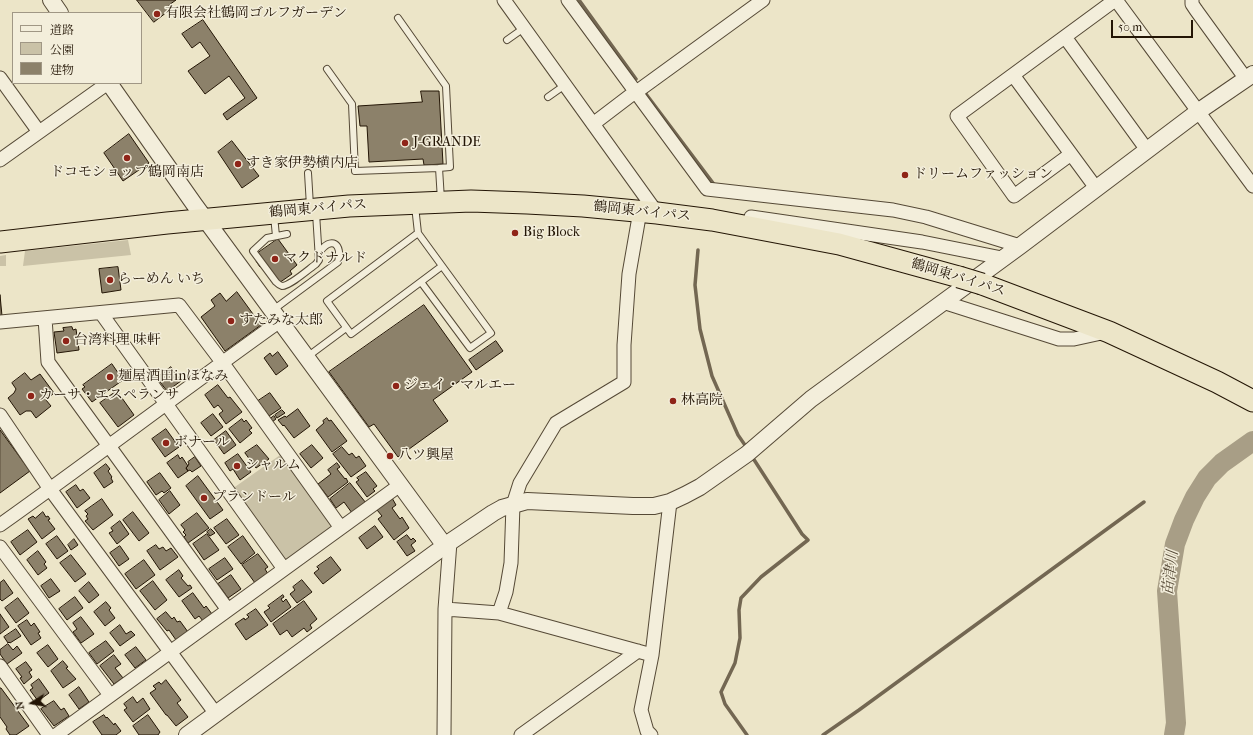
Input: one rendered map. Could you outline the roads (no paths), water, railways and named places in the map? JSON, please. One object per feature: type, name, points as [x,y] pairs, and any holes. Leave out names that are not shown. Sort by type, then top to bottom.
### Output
[{"type":"highway","name":"鶴岡東バイパス","points":[[0,242],[206,219],[381,204],[471,201],[583,206],[649,212],[712,220],[839,244],[982,284],[1109,332],[1217,382],[1253,401]]},
{"type":"street","points":[[51,0],[59,12]]},
{"type":"street","points":[[499,613],[506,592],[511,563],[513,505],[520,483],[556,423],[624,382],[624,345],[629,274],[649,212],[593,124],[504,0]]},
{"type":"street","points":[[568,0],[707,189],[893,210],[926,217],[1020,246]]},
{"type":"street","points":[[593,124],[763,0]]},
{"type":"street","points":[[1071,154],[1014,196],[957,116],[1116,0],[1253,186]]},
{"type":"street","points":[[187,735],[448,544],[486,517],[502,508],[526,501],[654,506],[685,496],[748,454],[811,399],[1020,246],[1199,111],[1250,76],[1196,10],[1192,4],[1192,0]]},
{"type":"street","points":[[1065,37],[1147,150]]},
{"type":"street","points":[[1014,75],[1096,188]]},
{"type":"street","points":[[0,78],[39,132]]},
{"type":"street","points":[[0,160],[108,84]]},
{"type":"street","points":[[110,84],[276,316],[400,485],[448,544],[445,609],[444,735]]},
{"type":"street","points":[[712,220],[748,217],[922,242],[1002,258]]},
{"type":"street","points":[[943,302],[1059,339],[1074,339],[1109,332]]},
{"type":"street","points":[[0,322],[179,305],[222,362],[341,528]]},
{"type":"street","points":[[100,313],[284,569]]},
{"type":"street","points":[[0,526],[222,362],[276,316]]},
{"type":"street","points":[[44,318],[48,362],[228,610]]},
{"type":"street","points":[[0,415],[50,489],[216,714]]},
{"type":"street","points":[[56,735],[400,485]]},
{"type":"street","points":[[650,735],[647,731],[641,710],[652,655],[670,502]]},
{"type":"street","points":[[0,547],[110,695]]},
{"type":"street","points":[[445,609],[499,613],[652,655]]},
{"type":"street","points":[[521,735],[638,651]]},
{"type":"street","points":[[0,666],[49,735]]},
{"type":"lane","points":[[327,69],[352,104],[355,171],[450,167],[446,86],[398,18]]},
{"type":"lane","points":[[508,40],[524,28]]},
{"type":"lane","points":[[548,97],[565,85]]},
{"type":"lane","points":[[439,168],[441,202]]},
{"type":"lane","points":[[287,234],[267,238],[253,251],[276,282],[283,286],[316,264],[319,260],[308,173]]},
{"type":"lane","points":[[415,203],[418,233],[491,333],[470,348],[421,282]]},
{"type":"lane","points":[[274,213],[276,236]]},
{"type":"lane","points":[[418,233],[327,301],[346,328],[351,334],[442,266]]},
{"type":"lane","points":[[276,316],[338,262],[340,251],[333,243],[329,243],[323,246],[319,253]]},
{"type":"lane","points":[[307,357],[346,328]]},
{"type":"waterway","points":[[579,0],[636,79]]},
{"type":"waterway","points":[[646,94],[713,183]]},
{"type":"waterway","points":[[698,250],[695,285],[700,329],[712,376],[738,435],[747,448]]},
{"type":"waterway","name":"苗津川","points":[[1174,735],[1176,723],[1167,591],[1175,544],[1195,497],[1207,478],[1222,463],[1253,441]]},
{"type":"waterway","points":[[747,735],[725,704],[721,692],[735,663],[740,638],[739,610],[741,598],[761,577],[808,540],[802,534],[751,455]]},
{"type":"waterway","points":[[823,735],[1144,502]]},
{"type":"place","name":"有限会社鶴岡ゴルフガーデン","points":[[157,14]]},
{"type":"place","name":"J-GRANDE","points":[[405,143]]},
{"type":"place","name":"ドコモショップ鶴岡南店","points":[[127,158]]},
{"type":"place","name":"すき家伊勢横内店","points":[[238,164]]},
{"type":"place","name":"ドリームファッション","points":[[905,175]]},
{"type":"place","name":"Big Block","points":[[515,233]]},
{"type":"place","name":"マクドナルド","points":[[275,259]]},
{"type":"place","name":"らーめん いち","points":[[110,280]]},
{"type":"place","name":"すたみな太郎","points":[[231,321]]},
{"type":"place","name":"台湾料理 味軒","points":[[66,341]]},
{"type":"place","name":"麺屋酒田inほなみ","points":[[110,377]]},
{"type":"place","name":"ジェイ・マルエー","points":[[396,386]]},
{"type":"place","name":"カーサ・エスペランサ","points":[[31,396]]},
{"type":"place","name":"林高院","points":[[673,401]]},
{"type":"place","name":"ボナール","points":[[166,443]]},
{"type":"place","name":"八ツ興屋","points":[[390,456]]},
{"type":"place","name":"シャルム","points":[[237,466]]},
{"type":"place","name":"プランドール","points":[[204,498]]}]
